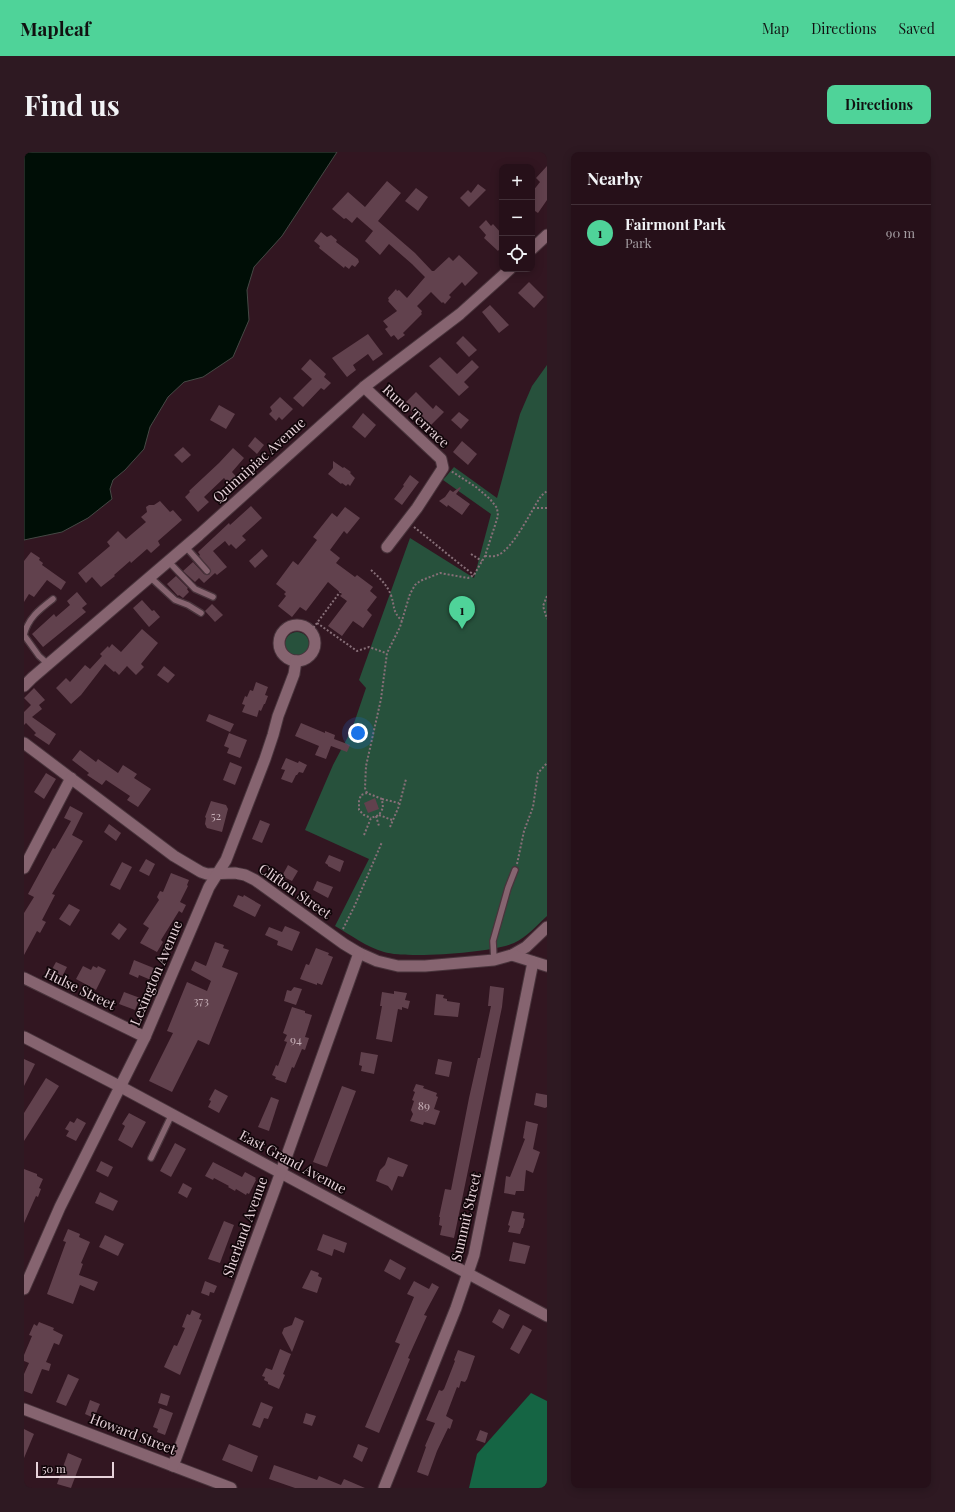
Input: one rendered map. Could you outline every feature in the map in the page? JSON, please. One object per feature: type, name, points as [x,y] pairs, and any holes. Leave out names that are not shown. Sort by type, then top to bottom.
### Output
[{"type":"street","points":[[535,246],[547,235]]},
{"type":"street","name":"Quinnipiac Avenue","points":[[24,686],[28,680],[150,577],[364,387],[460,314],[507,272]]},
{"type":"street","name":"Runo Terrace","points":[[364,387],[441,459],[443,468],[407,521],[387,547]]},
{"type":"street","points":[[298,624],[314,627],[315,647],[312,653],[302,660],[296,661],[291,660],[282,653],[279,643],[280,637],[286,628],[292,625],[298,624]]},
{"type":"street","name":"Lexington Avenue","points":[[24,1289],[60,1207],[145,1037],[209,887],[226,860],[265,759],[278,716],[294,674],[296,661]]},
{"type":"street","name":"Clifton Street","points":[[24,743],[174,856],[200,872],[207,874],[235,873],[245,875],[255,880],[359,953],[377,960],[398,966],[425,966],[494,960],[512,955],[526,947],[547,927]]},
{"type":"street","points":[[24,868],[71,778]]},
{"type":"street","name":"Sherland Avenue","points":[[174,1466],[359,953]]},
{"type":"street","points":[[512,955],[547,966]]},
{"type":"street","name":"Summit Street","points":[[384,1488],[456,1308],[476,1247],[533,962]]},
{"type":"street","name":"Hulse Street","points":[[24,978],[145,1037]]},
{"type":"street","name":"East Grand Avenue","points":[[24,1037],[121,1086],[547,1316]]},
{"type":"street","name":"Howard Street","points":[[24,1408],[231,1488]]},
{"type":"lane","points":[[185,546],[207,571]]},
{"type":"lane","points":[[168,561],[195,589],[213,597]]},
{"type":"lane","points":[[150,577],[175,600],[188,605],[201,613]]},
{"type":"lane","points":[[48,664],[39,656],[24,635],[33,616],[54,599]]},
{"type":"lane","points":[[494,960],[493,941],[508,888],[515,870]]},
{"type":"lane","points":[[151,1158],[172,1114]]},
{"type":"path","points":[[367,793],[365,788],[366,766],[381,699],[386,653],[397,634],[410,594],[415,585],[420,581],[440,573],[468,578],[474,575],[485,556],[498,516],[497,508],[476,487],[456,473],[443,468]]},
{"type":"path","points":[[485,556],[496,556],[515,540],[533,508],[541,496],[547,491]]},
{"type":"path","points":[[533,508],[547,508]]},
{"type":"path","points":[[407,521],[474,575]]},
{"type":"path","points":[[471,554],[482,561]]},
{"type":"path","points":[[371,570],[383,582],[391,595],[396,615],[402,621]]},
{"type":"path","points":[[340,592],[314,627],[357,651],[369,647],[386,653]]},
{"type":"path","points":[[547,596],[543,606],[547,619]]},
{"type":"path","points":[[515,870],[524,831],[533,807],[538,773],[547,763]]},
{"type":"path","points":[[390,827],[406,780]]},
{"type":"path","points":[[371,818],[364,815],[359,810],[361,795],[367,793],[382,799],[399,803]]},
{"type":"path","points":[[364,835],[371,818],[377,815],[383,808],[382,799]]},
{"type":"path","points":[[377,815],[392,820]]},
{"type":"path","points":[[377,815],[379,826]]},
{"type":"path","points":[[343,929],[382,842]]},
{"type":"green space","points":[[547,365],[547,916],[523,938],[503,947],[488,950],[429,955],[395,954],[384,952],[365,944],[335,926],[369,859],[305,830],[333,765],[352,729],[366,688],[359,680],[410,538],[474,578],[491,514],[443,480],[454,467],[497,498],[520,414],[532,386]]},
{"type":"green space","points":[[297,632],[302,633],[308,639],[308,649],[302,655],[297,656],[292,655],[286,649],[285,644],[286,639],[292,633]]},
{"type":"green space","points":[[531,1393],[547,1401],[547,1488],[469,1488],[477,1454]]},
{"type":"shaded area","points":[[24,152],[337,152],[282,236],[254,267],[247,290],[249,320],[233,357],[203,377],[184,382],[168,397],[150,427],[144,449],[125,470],[113,480],[110,489],[112,499],[88,518],[62,532],[24,540]]},
{"type":"building","points":[[547,166],[547,200],[538,213],[535,211],[535,188],[540,182],[536,178]]},
{"type":"building","points":[[387,181],[401,193],[378,221],[415,253],[432,271],[434,271],[449,257],[453,261],[459,255],[478,273],[465,286],[462,282],[449,295],[451,297],[445,304],[431,292],[417,306],[422,311],[422,314],[403,333],[405,335],[398,340],[394,335],[391,337],[385,329],[388,327],[383,321],[397,311],[388,301],[388,298],[396,289],[407,298],[425,277],[389,244],[380,255],[365,241],[373,231],[357,217],[352,223],[346,218],[344,219],[332,209],[348,192],[365,207]]},
{"type":"building","points":[[478,184],[486,190],[469,207],[460,198],[468,190],[471,193]]},
{"type":"building","points":[[416,188],[428,197],[418,211],[405,201]]},
{"type":"building","points":[[486,220],[491,226],[493,224],[499,231],[498,251],[484,238],[486,235],[479,227]]},
{"type":"building","points":[[321,232],[327,237],[331,235],[337,240],[336,242],[358,259],[359,262],[355,267],[352,265],[349,269],[345,266],[344,268],[319,248],[320,246],[314,241]]},
{"type":"building","points":[[529,282],[544,297],[534,308],[518,293]]},
{"type":"building","points":[[490,305],[509,325],[499,333],[482,312]]},
{"type":"building","points":[[368,334],[383,354],[373,361],[368,354],[353,365],[356,370],[347,377],[332,358]]},
{"type":"building","points":[[463,336],[477,350],[469,357],[456,343]]},
{"type":"building","points":[[440,357],[457,374],[472,360],[479,367],[464,382],[469,387],[459,396],[429,366]]},
{"type":"building","points":[[310,359],[326,374],[324,377],[331,383],[324,390],[321,388],[303,407],[293,398],[312,379],[301,369]]},
{"type":"building","points":[[416,392],[433,409],[436,405],[444,412],[431,425],[429,425],[422,418],[419,422],[411,415],[413,413],[409,409],[411,406],[406,402]]},
{"type":"building","points":[[280,397],[293,409],[282,420],[279,417],[276,421],[269,414],[272,411],[270,407]]},
{"type":"building","points":[[219,405],[235,414],[226,429],[210,420]]},
{"type":"building","points":[[459,412],[469,420],[461,429],[451,420]]},
{"type":"building","points":[[363,413],[376,425],[365,438],[352,427]]},
{"type":"building","points":[[255,437],[264,445],[257,454],[248,446]]},
{"type":"building","points":[[462,441],[477,454],[468,465],[453,452]]},
{"type":"building","points":[[183,447],[191,455],[182,463],[174,455]]},
{"type":"building","points":[[233,448],[244,458],[232,472],[239,480],[232,487],[224,478],[204,497],[209,502],[198,512],[185,497],[190,492],[189,491]]},
{"type":"building","points":[[333,461],[351,472],[350,473],[355,478],[350,486],[348,484],[346,486],[342,483],[341,484],[328,474],[333,468]]},
{"type":"building","points":[[410,475],[419,482],[402,505],[394,499]]},
{"type":"building","points":[[460,487],[461,488],[456,494],[470,504],[462,515],[448,505],[447,507],[439,501],[445,497],[450,490],[453,492]]},
{"type":"building","points":[[160,501],[170,512],[173,510],[182,520],[158,541],[160,545],[151,553],[147,549],[131,563],[130,561],[101,587],[92,577],[86,583],[78,573],[110,546],[107,542],[118,531],[126,539],[146,522],[141,517],[147,512],[146,507],[149,505],[154,505]]},
{"type":"building","points":[[251,506],[262,518],[242,536],[246,540],[236,549],[231,544],[229,546],[225,541],[213,551],[227,567],[217,575],[215,573],[204,583],[199,578],[195,582],[183,571],[193,562],[204,574],[210,574],[210,569],[199,556],[200,555],[198,552],[229,523],[230,525]]},
{"type":"building","points":[[345,507],[360,518],[347,534],[344,531],[330,550],[340,558],[336,563],[355,577],[357,575],[373,587],[370,591],[377,597],[367,610],[372,615],[363,628],[353,621],[342,636],[328,626],[347,601],[340,596],[342,594],[328,582],[306,611],[300,607],[292,617],[278,606],[286,596],[284,594],[286,592],[276,584],[293,561],[298,565],[317,540],[313,537],[332,513],[337,517]]},
{"type":"building","points":[[262,549],[268,556],[255,568],[249,561]]},
{"type":"building","points":[[31,552],[40,558],[39,560],[43,563],[42,565],[66,582],[61,590],[47,580],[34,597],[29,594],[24,602],[24,561]]},
{"type":"building","points":[[176,576],[188,588],[187,589],[189,592],[183,598],[179,595],[178,596],[167,584]]},
{"type":"building","points":[[77,592],[87,604],[82,608],[86,612],[43,647],[32,634],[54,614],[56,617],[70,605],[67,601]]},
{"type":"building","points":[[142,600],[160,617],[149,627],[133,608]]},
{"type":"building","points":[[212,604],[223,615],[215,622],[205,611]]},
{"type":"building","points":[[142,629],[158,643],[141,664],[144,667],[136,675],[127,666],[119,675],[105,664],[81,695],[71,704],[56,688],[66,678],[70,682],[85,665],[90,669],[102,656],[100,654],[108,646],[109,648],[112,644],[121,652]]},
{"type":"building","points":[[164,666],[175,675],[168,683],[157,675]]},
{"type":"building","points":[[256,682],[268,687],[265,695],[268,696],[261,711],[259,710],[257,717],[242,712],[245,705],[242,704],[245,696],[247,697],[250,690],[253,691]]},
{"type":"building","points":[[34,688],[45,700],[39,705],[42,709],[32,717],[56,734],[49,745],[34,735],[36,733],[26,723],[24,725],[24,712],[31,705],[24,698]]},
{"type":"building","points":[[209,714],[234,724],[230,732],[206,721]]},
{"type":"building","points":[[301,723],[325,733],[325,731],[335,735],[334,739],[350,745],[347,752],[331,746],[326,759],[315,755],[319,746],[295,736]]},
{"type":"building","points":[[229,733],[247,740],[240,758],[227,753],[229,748],[224,746]]},
{"type":"building","points":[[80,750],[96,762],[98,759],[118,773],[123,765],[137,774],[134,778],[151,789],[138,807],[127,800],[130,796],[106,780],[102,785],[87,775],[89,773],[72,760]]},
{"type":"building","points":[[286,758],[298,763],[299,761],[307,765],[303,773],[299,772],[296,775],[292,783],[281,779],[285,770],[281,769]]},
{"type":"building","points":[[230,762],[242,767],[235,785],[223,780]]},
{"type":"building","points":[[46,773],[56,779],[44,799],[34,792]]},
{"type":"building","points":[[375,798],[379,809],[368,813],[364,803]]},
{"type":"building","points":[[211,801],[226,805],[228,809],[222,832],[207,828],[205,824],[205,817]]},
{"type":"building","points":[[70,806],[83,813],[72,835],[83,841],[52,894],[55,895],[42,920],[46,922],[40,933],[37,931],[24,955],[24,913],[34,897],[28,894],[53,848],[55,849],[71,821],[64,818]]},
{"type":"building","points":[[260,820],[270,824],[262,843],[252,839]]},
{"type":"building","points":[[109,824],[121,833],[116,841],[104,832]]},
{"type":"building","points":[[329,855],[344,861],[340,872],[325,863]]},
{"type":"building","points":[[146,859],[155,864],[149,876],[139,871]]},
{"type":"building","points":[[122,862],[132,867],[120,890],[110,885]]},
{"type":"building","points":[[288,865],[298,871],[292,881],[282,876]]},
{"type":"building","points":[[171,873],[189,880],[188,886],[180,902],[186,905],[182,913],[179,911],[161,940],[163,942],[157,952],[140,943],[149,928],[143,924],[159,900],[157,897],[160,891],[163,892]]},
{"type":"building","points":[[317,881],[333,887],[328,898],[313,890]]},
{"type":"building","points":[[238,895],[243,897],[244,895],[261,905],[255,917],[233,906]]},
{"type":"building","points":[[69,904],[80,910],[70,926],[59,919]]},
{"type":"building","points":[[119,923],[127,929],[119,940],[111,934]]},
{"type":"building","points":[[285,926],[300,932],[292,951],[277,945],[278,941],[265,935],[269,927],[282,932]]},
{"type":"building","points":[[215,942],[224,945],[223,948],[229,950],[222,967],[238,973],[209,1045],[198,1040],[172,1092],[149,1081],[173,1033],[167,1031],[187,982],[207,991],[211,981],[191,970],[195,961],[206,966]]},
{"type":"building","points":[[316,948],[329,953],[328,955],[333,957],[322,985],[317,983],[317,985],[300,979],[306,964],[309,965]]},
{"type":"building","points":[[134,960],[156,969],[151,980],[139,975],[138,978],[129,974]]},
{"type":"building","points":[[56,962],[67,967],[62,977],[51,971]]},
{"type":"building","points":[[83,966],[91,970],[93,966],[97,968],[98,966],[106,970],[96,990],[76,979]]},
{"type":"building","points":[[490,986],[504,988],[502,1007],[454,1238],[440,1235],[442,1226],[439,1225],[439,1217],[445,1189],[451,1190],[469,1098],[478,1058],[480,1058],[491,1006],[488,1006]]},
{"type":"building","points":[[294,987],[302,989],[296,1005],[284,1001],[287,990],[291,991]]},
{"type":"building","points":[[394,991],[407,993],[405,1000],[410,1001],[408,1009],[402,1007],[402,1010],[398,1009],[392,1042],[376,1039],[382,1006],[380,1006],[382,992],[394,994]]},
{"type":"building","points":[[124,992],[140,998],[135,1010],[119,1004]]},
{"type":"building","points":[[436,994],[444,995],[443,998],[447,999],[447,1001],[460,1003],[458,1017],[434,1015]]},
{"type":"building","points":[[292,1007],[312,1015],[305,1037],[309,1038],[305,1050],[302,1049],[294,1068],[292,1067],[286,1083],[275,1079],[276,1077],[272,1075],[276,1065],[278,1066],[287,1042],[284,1041],[287,1035],[283,1033]]},
{"type":"building","points":[[361,1052],[378,1055],[374,1074],[361,1071],[362,1066],[359,1065]]},
{"type":"building","points":[[24,1059],[35,1064],[24,1086]]},
{"type":"building","points":[[438,1059],[452,1062],[449,1077],[435,1074]]},
{"type":"building","points":[[46,1078],[59,1086],[24,1141],[24,1113]]},
{"type":"building","points":[[416,1084],[424,1086],[423,1088],[437,1093],[436,1096],[438,1097],[434,1109],[440,1111],[435,1125],[424,1122],[423,1125],[410,1121],[413,1114],[411,1110],[415,1092],[413,1091]]},
{"type":"building","points":[[342,1086],[356,1091],[327,1167],[313,1162]]},
{"type":"building","points":[[215,1089],[228,1096],[219,1113],[208,1107],[211,1101],[209,1100]]},
{"type":"building","points":[[536,1093],[547,1095],[547,1107],[545,1108],[534,1105]]},
{"type":"building","points":[[271,1097],[279,1100],[269,1131],[258,1127]]},
{"type":"building","points":[[129,1113],[146,1122],[132,1148],[118,1140],[125,1126],[122,1124]]},
{"type":"building","points":[[77,1118],[86,1123],[76,1141],[66,1136],[69,1131],[65,1129],[70,1121],[74,1123]]},
{"type":"building","points":[[526,1121],[538,1124],[533,1149],[540,1152],[533,1173],[526,1170],[524,1191],[516,1191],[515,1195],[504,1193],[506,1176],[510,1177],[525,1139],[523,1138]]},
{"type":"building","points":[[175,1143],[186,1149],[171,1177],[160,1171]]},
{"type":"building","points":[[388,1157],[408,1165],[403,1177],[398,1176],[392,1191],[388,1186],[376,1181],[380,1170],[385,1165]]},
{"type":"building","points":[[101,1161],[113,1167],[108,1177],[96,1171]]},
{"type":"building","points":[[213,1162],[242,1177],[245,1172],[256,1178],[249,1194],[247,1193],[246,1195],[236,1189],[235,1191],[214,1178],[213,1180],[205,1176]]},
{"type":"building","points":[[24,1169],[37,1174],[37,1176],[43,1179],[39,1188],[41,1189],[38,1197],[36,1196],[24,1223]]},
{"type":"building","points":[[183,1183],[192,1188],[187,1198],[178,1193]]},
{"type":"building","points":[[100,1192],[118,1201],[113,1211],[95,1203]]},
{"type":"building","points":[[512,1211],[524,1213],[523,1218],[525,1219],[520,1234],[508,1232],[510,1226],[508,1225]]},
{"type":"building","points":[[224,1221],[234,1225],[220,1263],[208,1259]]},
{"type":"building","points":[[68,1229],[80,1234],[79,1237],[90,1242],[81,1263],[83,1264],[79,1275],[98,1282],[94,1291],[80,1285],[73,1304],[47,1294],[66,1242],[63,1241]]},
{"type":"building","points":[[323,1234],[347,1243],[344,1253],[334,1249],[332,1256],[317,1250]]},
{"type":"building","points":[[105,1235],[124,1244],[118,1256],[99,1247]]},
{"type":"building","points":[[513,1242],[530,1246],[525,1264],[509,1261]]},
{"type":"building","points":[[390,1259],[406,1268],[400,1280],[384,1271]]},
{"type":"building","points":[[311,1270],[319,1273],[318,1276],[322,1278],[317,1293],[302,1288]]},
{"type":"building","points":[[205,1281],[217,1286],[214,1293],[210,1292],[209,1296],[201,1293]]},
{"type":"building","points":[[414,1281],[429,1289],[432,1283],[439,1287],[424,1315],[427,1316],[408,1358],[410,1359],[379,1433],[365,1427],[400,1344],[395,1342],[414,1297],[407,1294]]},
{"type":"building","points":[[499,1309],[510,1315],[503,1329],[492,1322]]},
{"type":"building","points":[[192,1310],[201,1314],[199,1319],[202,1320],[180,1375],[164,1367],[174,1345],[177,1346],[185,1328],[182,1327],[187,1314],[190,1315]]},
{"type":"building","points":[[295,1317],[304,1321],[292,1352],[282,1333],[284,1328],[292,1325]]},
{"type":"building","points":[[39,1322],[54,1328],[53,1330],[63,1335],[59,1345],[54,1343],[46,1362],[51,1364],[49,1371],[42,1369],[32,1394],[24,1391],[24,1374],[29,1363],[24,1361],[24,1355],[32,1336],[29,1335],[34,1324],[37,1326]]},
{"type":"building","points":[[523,1325],[532,1330],[519,1354],[510,1349]]},
{"type":"building","points":[[280,1349],[291,1354],[279,1389],[268,1384],[268,1382],[264,1380],[265,1377],[262,1376],[266,1368],[272,1370]]},
{"type":"building","points":[[458,1350],[475,1356],[467,1379],[465,1382],[461,1381],[459,1388],[457,1387],[446,1416],[453,1420],[450,1429],[448,1428],[437,1451],[428,1476],[417,1472],[426,1447],[425,1446],[435,1423],[426,1420],[439,1390],[442,1391],[444,1389]]},
{"type":"building","points":[[68,1374],[79,1379],[66,1406],[56,1402]]},
{"type":"building","points":[[161,1393],[170,1396],[167,1406],[158,1403]]},
{"type":"building","points":[[90,1400],[100,1404],[94,1418],[85,1414]]},
{"type":"building","points":[[261,1402],[273,1407],[268,1419],[264,1418],[260,1428],[252,1425]]},
{"type":"building","points":[[160,1408],[173,1413],[165,1435],[157,1432],[158,1429],[153,1427]]},
{"type":"building","points":[[306,1413],[316,1416],[312,1426],[303,1423]]},
{"type":"building","points":[[24,1429],[34,1434],[24,1458]]},
{"type":"building","points":[[480,1430],[488,1433],[485,1443],[476,1440]]},
{"type":"building","points":[[229,1444],[258,1456],[252,1472],[222,1460]]},
{"type":"building","points":[[358,1444],[368,1448],[362,1462],[353,1457]]},
{"type":"building","points":[[68,1453],[82,1459],[71,1488],[57,1484]]},
{"type":"building","points":[[274,1465],[317,1480],[319,1476],[341,1485],[344,1479],[365,1488],[295,1488],[269,1479]]},
{"type":"place","name":"Fairmont Park","points":[[462,629]]}]
